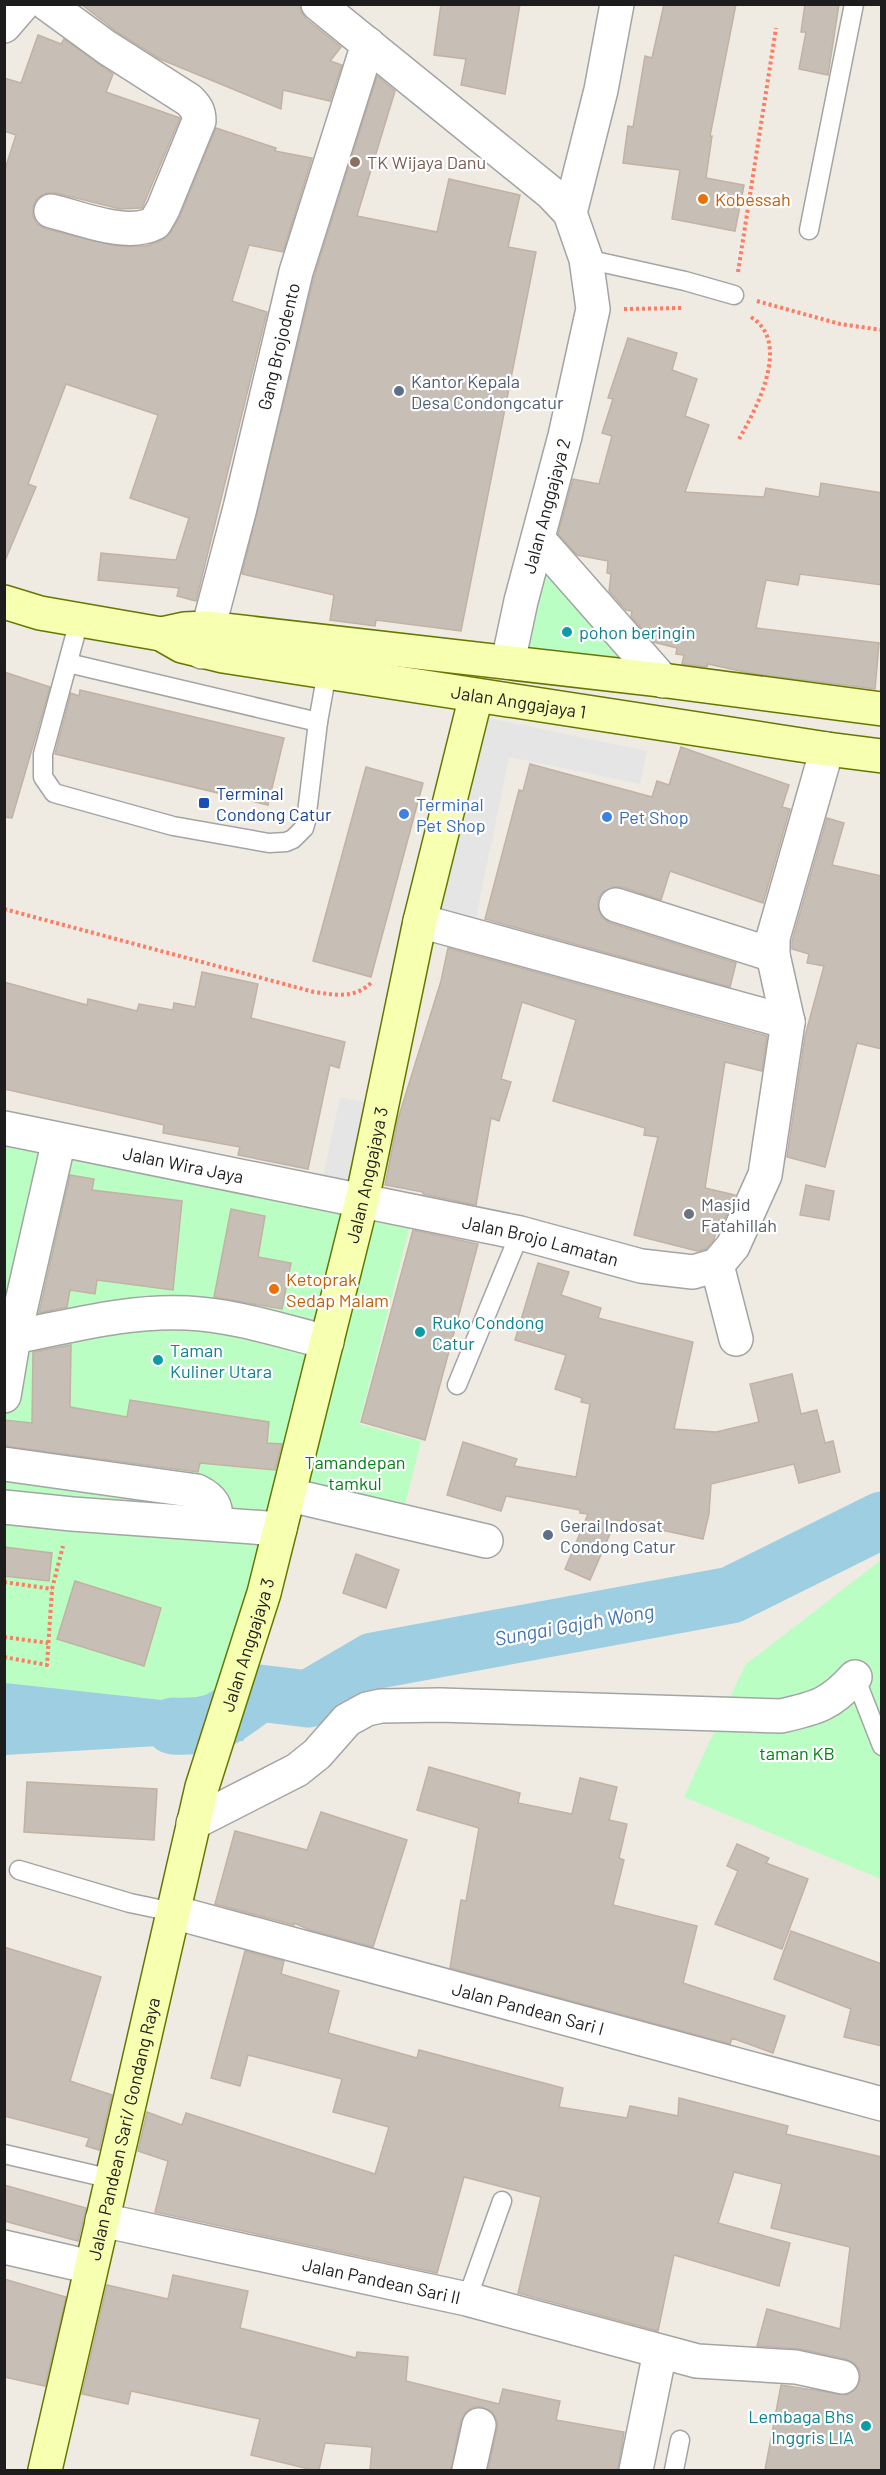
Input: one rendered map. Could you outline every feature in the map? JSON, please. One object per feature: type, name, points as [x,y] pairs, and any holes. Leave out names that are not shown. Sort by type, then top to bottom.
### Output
[{"type":"main road","name":"Jalan Anggajaya 1","points":[[4,602],[40,613],[161,634],[182,646],[204,640],[508,662],[882,709]]},
{"type":"main road","name":"Jalan Anggajaya 1","points":[[204,640],[327,672],[882,756]]},
{"type":"main road","name":"Jalan Anggajaya 3","points":[[202,1787],[264,1593],[290,1496],[363,1200],[420,921],[476,696]]},
{"type":"main road","name":"Jalan Pandean Sari/ Gondang Raya","points":[[45,2470],[202,1787]]},
{"type":"street","points":[[4,26],[23,4]]},
{"type":"street","points":[[47,4],[106,47],[189,100],[198,110],[199,115],[199,121],[163,209],[155,223],[135,230],[51,211]]},
{"type":"street","points":[[570,213],[601,90],[617,4]]},
{"type":"street","name":"Jalan Anggajaya 2","points":[[327,8],[534,179],[570,213],[586,259],[593,309],[568,425],[521,601],[508,662]]},
{"type":"street","name":"Gang Brojodento","points":[[204,640],[240,508],[296,272],[368,44]]},
{"type":"street","points":[[538,539],[663,681]]},
{"type":"street","points":[[736,1339],[717,1266],[733,1246],[765,1175],[788,1023],[773,955],[773,938],[827,749]]},
{"type":"street","points":[[616,905],[773,955]]},
{"type":"street","points":[[420,921],[788,1023]]},
{"type":"street","name":"Jalan Wira Jaya","points":[[4,1128],[363,1200]]},
{"type":"street","points":[[4,1396],[14,1337],[59,1140]]},
{"type":"street","name":"Jalan Brojo Lamatan","points":[[363,1200],[520,1233],[641,1266],[693,1272],[717,1266]]},
{"type":"street","points":[[14,1337],[108,1318],[185,1312],[212,1315],[327,1341]]},
{"type":"street","points":[[4,1464],[197,1491],[210,1497],[217,1511],[216,1524]]},
{"type":"street","points":[[290,1496],[486,1541]]},
{"type":"street","points":[[4,1507],[280,1529]]},
{"type":"street","points":[[194,1823],[297,1770],[317,1754],[347,1720],[367,1709],[381,1706],[440,1705],[781,1716],[819,1707],[841,1693],[855,1677]]},
{"type":"street","name":"Jalan Pandean Sari I","points":[[173,1912],[882,2104]]},
{"type":"street","name":"Jalan Pandean Sari II","points":[[102,2220],[467,2299],[697,2361],[796,2367],[842,2377]]},
{"type":"street","points":[[4,2247],[91,2267]]},
{"type":"street","points":[[636,2470],[660,2352]]},
{"type":"street","points":[[469,2470],[479,2425]]},
{"type":"lane","points":[[809,230],[854,4]]},
{"type":"lane","points":[[586,259],[685,281],[734,295]]},
{"type":"lane","points":[[80,621],[43,754],[43,777],[54,792],[173,826],[269,843],[286,842],[293,839],[304,828],[306,821],[318,722],[327,672]]},
{"type":"lane","points":[[68,663],[318,722]]},
{"type":"lane","points":[[457,1385],[520,1233]]},
{"type":"lane","points":[[855,1677],[882,1746]]},
{"type":"lane","points":[[19,1870],[173,1912]]},
{"type":"lane","points":[[4,2154],[112,2179]]},
{"type":"lane","points":[[467,2299],[502,2201]]},
{"type":"lane","points":[[674,2470],[680,2440]]},
{"type":"path","points":[[776,28],[734,295],[840,324],[882,330]]},
{"type":"path","points":[[593,309],[688,308]]},
{"type":"path","points":[[739,440],[764,393],[768,374],[764,329],[759,322],[743,314]]},
{"type":"path","points":[[4,909],[314,992],[345,996],[364,991],[373,981]]},
{"type":"path","points":[[4,1658],[47,1665],[52,1589],[72,1514]]},
{"type":"path","points":[[4,1582],[52,1589]]},
{"type":"path","points":[[4,1637],[49,1642]]},
{"type":"green space","name":"pohon beringin","points":[[538,539],[661,680],[508,662]]},
{"type":"green space","name":"Taman Kuliner Utara","points":[[4,1145],[347,1215],[273,1519],[5,1504]]},
{"type":"green space","name":"Tamandepan tamkul","points":[[368,1212],[411,1222],[359,1424],[421,1441],[398,1532],[297,1508]]},
{"type":"green space","points":[[4,1510],[273,1535],[218,1723],[5,1684]]},
{"type":"green space","name":"taman KB","points":[[881,1560],[881,1879],[684,1797],[745,1665]]},
{"type":"shaded area","points":[[469,714],[647,751],[640,784],[509,757],[475,923],[427,913]]},
{"type":"shaded area","points":[[340,1097],[365,1102],[347,1183],[323,1177]]},
{"type":"water","points":[[5,1683],[263,1711],[243,1741],[5,1755]]},
{"type":"building","points":[[81,4],[300,4],[306,19],[341,47],[330,61],[342,65],[330,101],[283,90],[281,109],[160,59],[117,32]]},
{"type":"building","points":[[441,4],[520,4],[505,94],[461,85],[466,59],[434,55]]},
{"type":"building","points":[[664,4],[736,4],[710,136],[712,136],[706,178],[744,185],[735,231],[672,219],[680,170],[623,163],[628,126],[633,127],[645,56],[652,58]]},
{"type":"building","points":[[805,4],[839,4],[828,75],[799,69],[806,32],[801,32]]},
{"type":"building","points":[[38,35],[61,44],[64,39],[113,74],[106,92],[180,118],[142,208],[120,209],[56,193],[47,193],[37,198],[33,207],[33,216],[37,224],[46,229],[117,246],[146,246],[162,240],[171,232],[180,216],[216,128],[276,148],[275,151],[312,158],[283,252],[249,245],[232,301],[267,312],[196,601],[177,596],[179,588],[98,580],[101,553],[176,560],[189,518],[130,498],[158,415],[66,384],[28,484],[36,487],[4,563],[4,172],[16,135],[4,131],[4,78],[21,83]]},
{"type":"building","name":"Kantor Kepala Desa Condongcatur","points":[[377,76],[395,91],[357,216],[437,232],[449,179],[520,195],[508,247],[536,252],[461,631],[376,620],[375,626],[330,620],[334,595],[242,574],[314,277]]},
{"type":"building","points":[[628,338],[677,353],[672,370],[697,379],[685,416],[709,425],[685,492],[764,497],[766,488],[819,497],[821,483],[882,493],[882,585],[800,574],[798,585],[766,580],[756,628],[879,643],[875,689],[749,673],[708,664],[707,667],[682,664],[684,655],[676,654],[677,648],[653,642],[631,616],[632,611],[626,610],[609,591],[611,574],[607,573],[608,561],[577,555],[558,534],[573,479],[599,484],[612,436],[602,433],[613,399],[608,398]]},
{"type":"building","points":[[4,672],[50,687],[12,818],[4,817]]},
{"type":"building","points":[[80,690],[284,738],[268,805],[55,754],[71,693],[79,696]]},
{"type":"building","points":[[681,747],[789,785],[782,807],[790,809],[763,903],[670,871],[661,900],[622,887],[613,887],[603,892],[598,899],[598,908],[602,917],[610,923],[736,963],[730,987],[485,919],[519,790],[523,791],[530,764],[652,797],[657,781],[669,785]]},
{"type":"building","points":[[366,767],[423,783],[371,977],[313,961]]},
{"type":"building","points":[[827,818],[844,823],[832,865],[882,876],[882,1049],[857,1043],[825,1167],[787,1157],[805,1036],[824,966],[807,963],[809,954],[792,949],[792,941]]},
{"type":"building","points":[[448,948],[767,1036],[762,1071],[725,1062],[705,1188],[735,1195],[719,1232],[716,1231],[714,1240],[706,1249],[697,1251],[634,1235],[658,1137],[644,1135],[645,1128],[553,1101],[576,1020],[522,1002],[501,1079],[511,1082],[499,1121],[491,1118],[476,1205],[385,1185],[398,1119],[441,981]]},
{"type":"building","points":[[202,972],[258,984],[251,1018],[345,1042],[339,1068],[330,1065],[308,1169],[238,1155],[240,1147],[163,1133],[164,1125],[4,1089],[4,982],[87,1005],[88,999],[137,1011],[139,1004],[173,1010],[174,1003],[195,1007]]},
{"type":"building","points":[[70,1175],[94,1179],[92,1190],[182,1201],[173,1290],[97,1280],[95,1294],[70,1290],[67,1307],[39,1313]]},
{"type":"building","points":[[806,1185],[834,1191],[829,1220],[800,1215]]},
{"type":"building","points":[[231,1209],[265,1216],[258,1257],[291,1263],[282,1309],[214,1297]]},
{"type":"building","name":"Ruko Condong Catur","points":[[413,1230],[478,1244],[425,1440],[361,1422]]},
{"type":"building","points":[[538,1263],[569,1272],[561,1295],[601,1308],[598,1318],[693,1342],[674,1429],[716,1432],[759,1422],[750,1384],[792,1374],[801,1414],[817,1410],[825,1443],[833,1441],[840,1472],[799,1483],[794,1464],[711,1484],[709,1514],[703,1539],[616,1520],[590,1580],[565,1569],[588,1514],[580,1513],[580,1510],[506,1496],[501,1511],[447,1495],[463,1442],[517,1459],[514,1466],[576,1477],[590,1404],[581,1402],[582,1398],[555,1389],[566,1355],[515,1340]]},
{"type":"building","points":[[71,1345],[70,1407],[127,1417],[130,1400],[269,1422],[267,1443],[282,1444],[275,1470],[200,1463],[198,1472],[4,1446],[4,1420],[32,1423],[33,1352]]},
{"type":"building","points":[[4,1547],[52,1553],[49,1581],[4,1576]]},
{"type":"building","points":[[356,1554],[399,1570],[386,1608],[343,1593]]},
{"type":"building","points":[[75,1581],[161,1608],[144,1666],[57,1639]]},
{"type":"building","points":[[429,1767],[520,1793],[518,1803],[572,1814],[580,1778],[617,1787],[609,1820],[627,1824],[619,1858],[624,1860],[613,1905],[697,1926],[683,1983],[785,2016],[773,2053],[732,2038],[730,2044],[450,1968],[461,1900],[466,1901],[479,1828],[417,1810]]},
{"type":"building","points":[[27,1782],[157,1789],[154,1840],[24,1832]]},
{"type":"building","points":[[321,1812],[407,1840],[373,1947],[310,1930],[294,1923],[294,1925],[215,1904],[235,1831],[307,1850]]},
{"type":"building","points":[[737,1844],[769,1858],[766,1863],[808,1879],[782,1949],[715,1924],[738,1871],[727,1866]]},
{"type":"building","points":[[791,1931],[882,1964],[882,2046],[844,2037],[851,2009],[774,1979]]},
{"type":"building","points":[[4,1947],[101,1977],[70,2081],[112,2095],[99,2150],[86,2146],[89,2138],[4,2116]]},
{"type":"building","points":[[245,1951],[284,1961],[281,1974],[339,1991],[328,2033],[417,2058],[419,2050],[563,2088],[559,2107],[627,2118],[630,2106],[678,2116],[679,2098],[788,2126],[786,2134],[882,2157],[882,2470],[765,2470],[781,2385],[847,2395],[856,2389],[860,2380],[860,2372],[855,2364],[846,2359],[800,2349],[757,2346],[767,2309],[840,2329],[850,2247],[771,2228],[782,2184],[734,2172],[718,2223],[790,2243],[779,2286],[674,2255],[658,2331],[518,2293],[541,2197],[464,2177],[437,2273],[155,2212],[168,2161],[138,2151],[147,2112],[182,2125],[186,2113],[375,2174],[389,2127],[333,2112],[342,2079],[248,2055],[240,2086],[211,2078]]},
{"type":"building","points":[[4,2185],[86,2208],[78,2241],[4,2221]]},
{"type":"building","points":[[173,2275],[248,2291],[240,2328],[356,2358],[357,2352],[408,2357],[406,2381],[499,2404],[503,2389],[560,2401],[556,2420],[624,2432],[618,2470],[488,2470],[497,2420],[491,2411],[482,2407],[473,2407],[461,2420],[451,2470],[370,2470],[372,2447],[325,2443],[319,2470],[313,2470],[251,2455],[260,2419],[131,2391],[128,2404],[82,2394],[107,2285],[168,2299]]},
{"type":"building","points":[[4,2279],[66,2297],[45,2386],[4,2377]]},
{"type":"waterway","name":"Sungai Gajah Wong","points":[[173,1726],[201,1725],[220,1720],[259,1693],[308,1699],[373,1661],[731,1595],[882,1520]]},
{"type":"place","name":"TK Wijaya Danu","points":[[355,162]]},
{"type":"place","name":"Kobessah","points":[[703,199]]},
{"type":"place","name":"Kantor Kepala Desa Condongcatur","points":[[399,391]]},
{"type":"place","name":"pohon beringin","points":[[567,632]]},
{"type":"place","name":"Terminal Condong Catur","points":[[204,803]]},
{"type":"place","name":"Terminal Pet Shop","points":[[404,814]]},
{"type":"place","name":"Pet Shop","points":[[607,817]]},
{"type":"place","name":"Masjid Fatahillah","points":[[689,1214]]},
{"type":"place","name":"Ketoprak Sedap Malam","points":[[274,1289]]},
{"type":"place","name":"Ruko Condong Catur","points":[[420,1332]]},
{"type":"place","name":"Taman Kuliner Utara","points":[[158,1360]]},
{"type":"place","name":"Gerai Indosat Condong Catur","points":[[548,1535]]},
{"type":"place","name":"Lembaga Bhs Inggris LIA","points":[[866,2426]]}]
